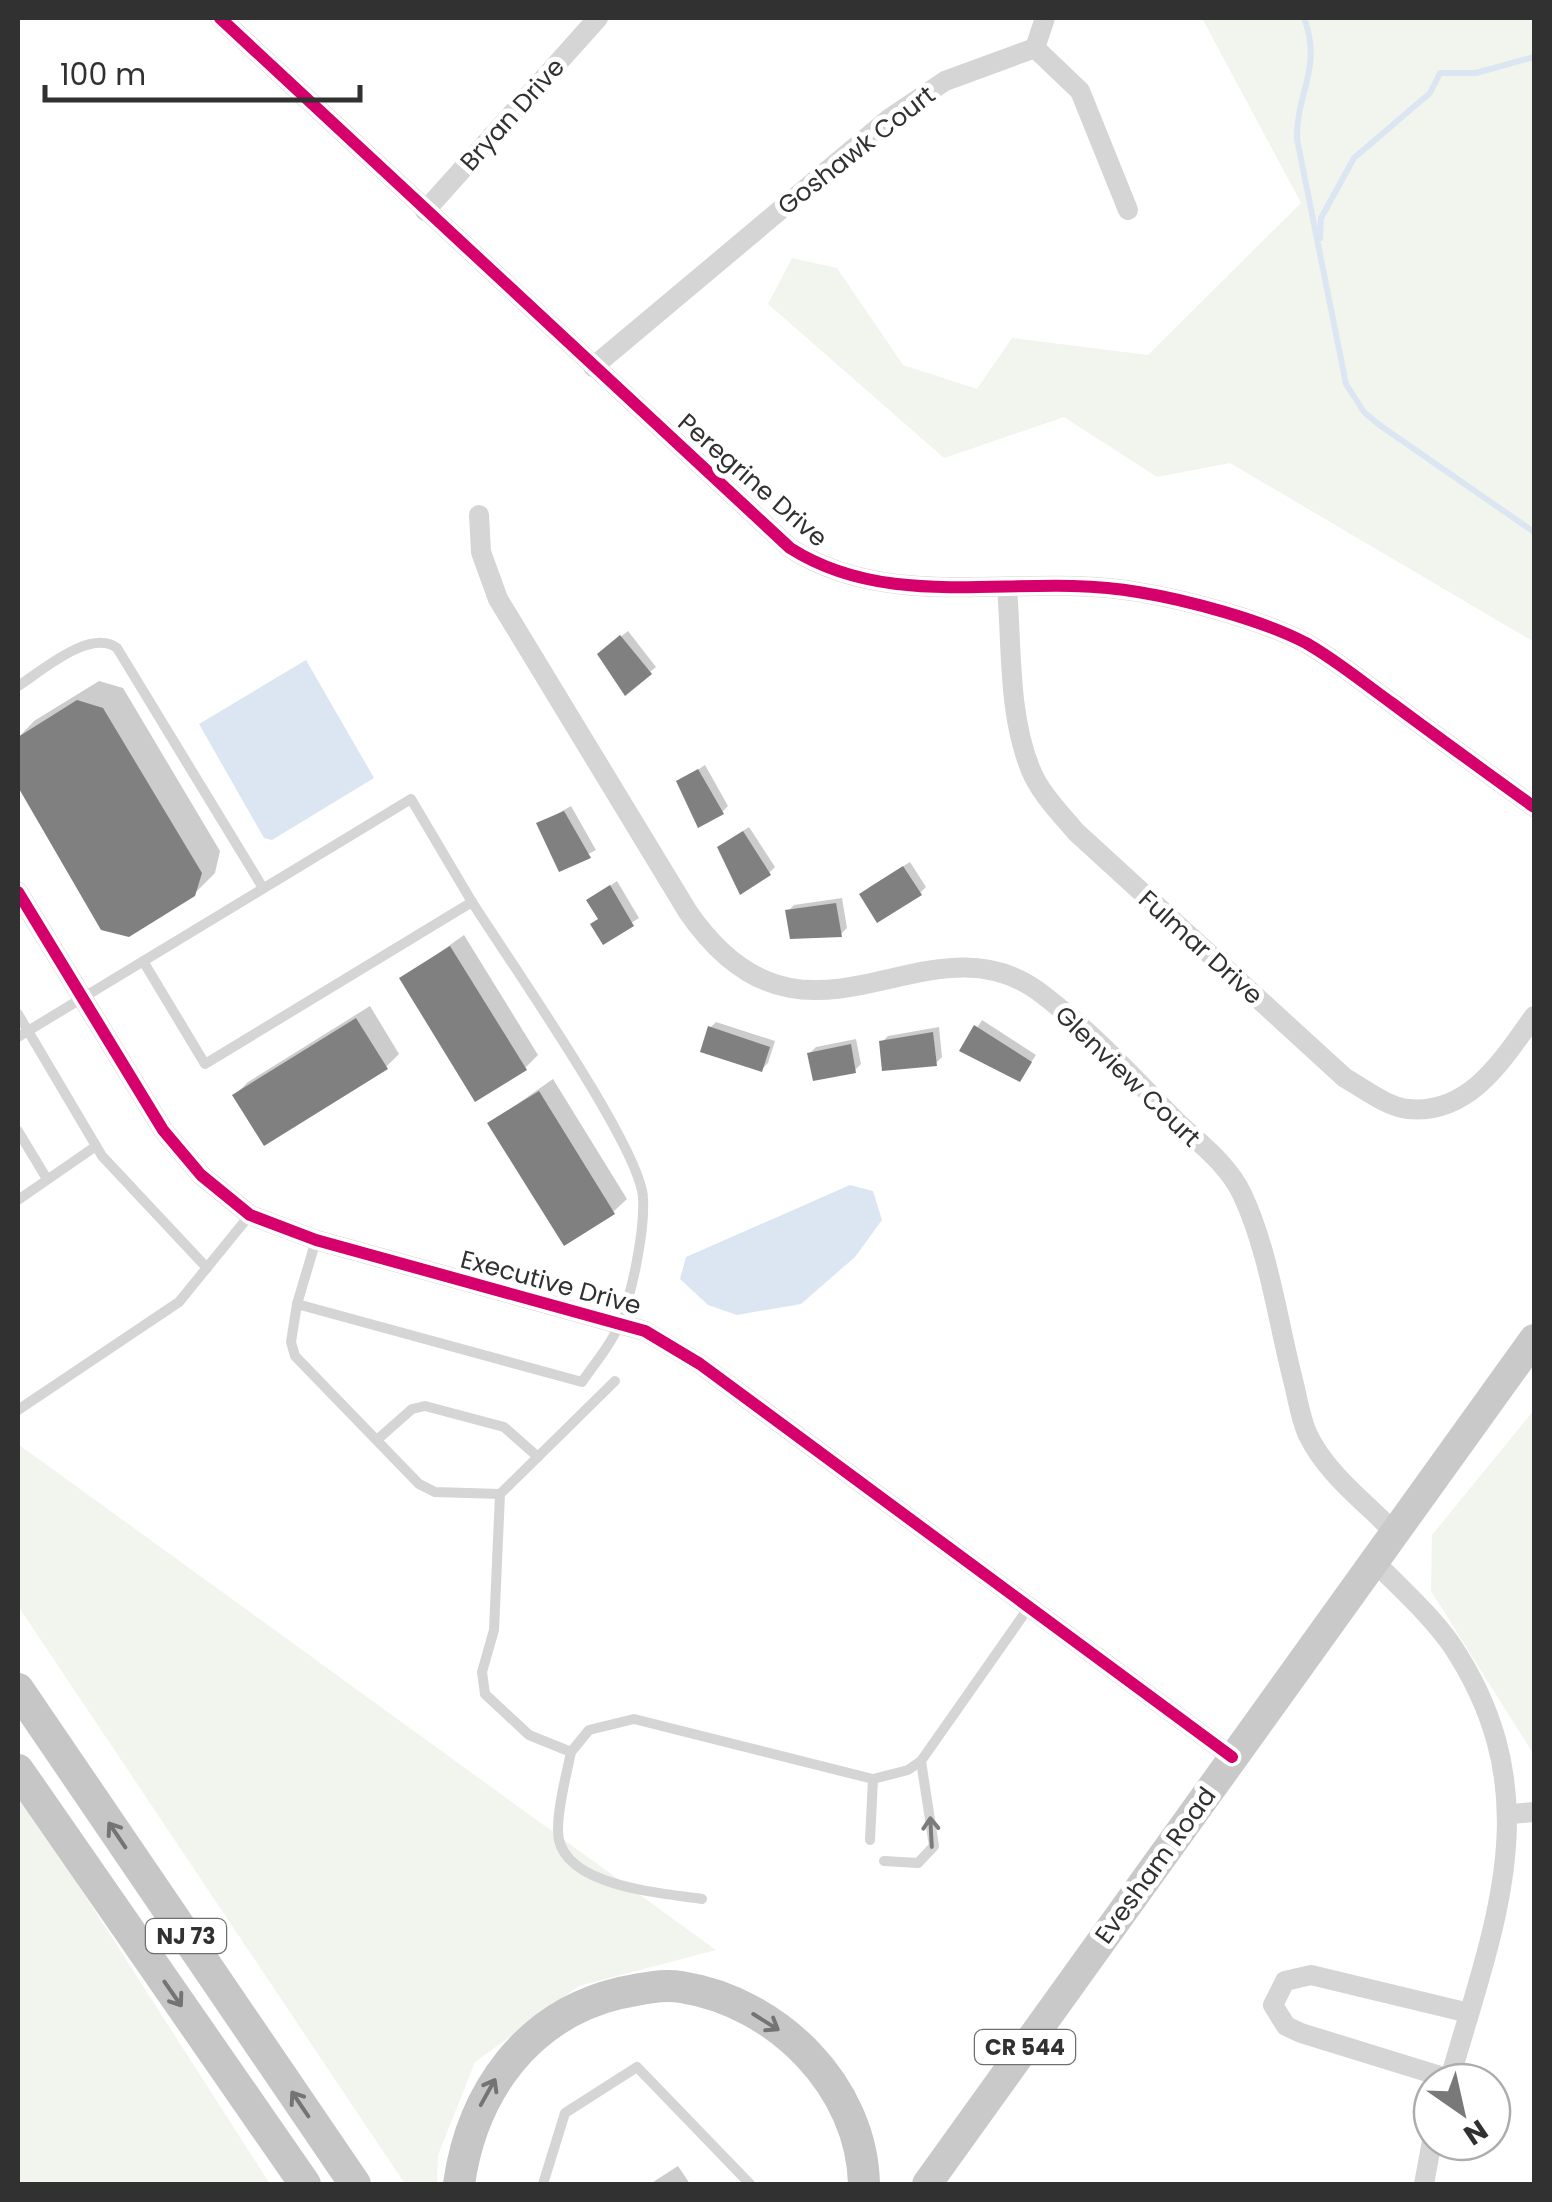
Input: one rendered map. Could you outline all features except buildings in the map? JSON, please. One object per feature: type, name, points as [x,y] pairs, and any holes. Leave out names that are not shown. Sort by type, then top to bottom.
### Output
[{"type":"highway","name":"NJ 73","points":[[18,1689],[354,2184]]},
{"type":"highway","name":"NJ 73","points":[[18,1770],[305,2184]]},
{"type":"highway","points":[[459,2184],[480,2106],[502,2067],[530,2039],[562,2015],[599,1998],[638,1989],[680,1987],[758,2016],[792,2039],[820,2067],[856,2130],[864,2184]]},
{"type":"main road","name":"Evesham Road","points":[[927,2184],[1534,1339]]},
{"type":"street","name":"Peregrine Drive","points":[[220,18],[790,548],[822,569],[856,580],[1007,588],[1075,584],[1140,592],[1304,642],[1534,807]]},
{"type":"street","points":[[1045,18],[1035,48],[1080,92],[1128,210]]},
{"type":"street","name":"Bryan Drive","points":[[425,211],[589,21]]},
{"type":"street","name":"Goshawk Court","points":[[594,367],[890,118],[945,81],[1035,48]]},
{"type":"street","name":"Glenview Court","points":[[479,515],[481,552],[498,599],[688,912],[724,958],[748,976],[805,991],[835,991],[968,968],[1018,979],[1078,1023],[1229,1172],[1252,1224],[1307,1433],[1333,1470],[1394,1531]]},
{"type":"street","name":"Fulmar Drive","points":[[1007,588],[1018,726],[1031,770],[1052,804],[1076,832],[1344,1078],[1410,1110],[1438,1105],[1488,1080],[1534,1016]]},
{"type":"street","name":"Executive Drive","points":[[18,892],[79,1000],[163,1130],[201,1175],[250,1215],[316,1240],[645,1330],[700,1364],[1232,1757]]},
{"type":"street","points":[[1372,1560],[1442,1632],[1487,1701],[1509,1766],[1511,1814],[1500,1912],[1454,2062]]},
{"type":"street","points":[[1511,1814],[1534,1812]]},
{"type":"street","points":[[1412,2068],[1286,2026],[1273,2005],[1285,1982],[1310,1975],[1469,2013]]},
{"type":"lane","points":[[18,686],[90,643],[104,642],[117,648],[263,888]]},
{"type":"lane","points":[[22,1034],[411,799],[599,1104],[638,1176],[644,1196],[641,1232],[620,1324],[582,1382],[297,1304]]},
{"type":"lane","points":[[143,962],[205,1064],[472,902]]},
{"type":"lane","points":[[18,1014],[22,1034],[96,1146],[206,1268]]},
{"type":"lane","points":[[18,1130],[47,1179]]},
{"type":"lane","points":[[18,1200],[96,1146]]},
{"type":"lane","points":[[18,1410],[179,1302],[250,1215]]},
{"type":"lane","points":[[316,1240],[297,1304],[291,1342],[295,1356],[419,1484],[435,1492],[500,1494]]},
{"type":"lane","points":[[570,1752],[530,1735],[485,1694],[482,1672],[494,1630],[500,1494],[615,1381]]},
{"type":"lane","points":[[378,1439],[412,1409],[425,1406],[504,1427],[538,1457]]},
{"type":"lane","points":[[702,1899],[606,1882],[573,1861],[558,1829],[570,1752],[590,1730],[634,1719],[873,1779],[908,1770],[921,1760],[1030,1607]]},
{"type":"lane","points":[[884,1861],[904,1866],[918,1864],[934,1846],[921,1760]]},
{"type":"lane","points":[[870,1840],[873,1779]]},
{"type":"lane","points":[[543,2184],[566,2113],[637,2067],[750,2184]]},
{"type":"shaded area","points":[[1202,18],[1534,18],[1534,642],[1230,463],[1157,477],[1064,417],[944,458],[768,304],[792,258],[837,268],[903,365],[977,389],[1012,338],[1148,355],[1301,203]]},
{"type":"shaded area","points":[[306,660],[374,778],[272,840],[264,838],[199,724]]},
{"type":"shaded area","points":[[850,1185],[873,1191],[882,1220],[855,1257],[801,1304],[737,1315],[708,1305],[680,1279],[686,1257]]},
{"type":"shaded area","points":[[1534,1410],[1534,1755],[1431,1591],[1432,1535]]},
{"type":"shaded area","points":[[18,1444],[716,1950],[579,1986],[475,2062],[438,2155],[437,2184],[405,2184],[18,1606]]},
{"type":"shaded area","points":[[18,1791],[270,2184],[18,2184]]},
{"type":"waterway","points":[[1304,18],[1311,51],[1297,139],[1346,384],[1364,412],[1378,424],[1534,532]]},
{"type":"waterway","points":[[1320,238],[1321,218],[1354,158],[1430,93],[1440,73],[1476,73],[1534,57]]},
{"type":"cycle path","points":[[220,18],[790,548],[830,568],[872,580],[916,586],[1094,587],[1138,592],[1246,619],[1306,643],[1328,657],[1534,807]]},
{"type":"cycle path","points":[[18,892],[163,1130],[201,1175],[250,1215],[316,1240],[645,1331],[700,1364],[1232,1757]]}]
